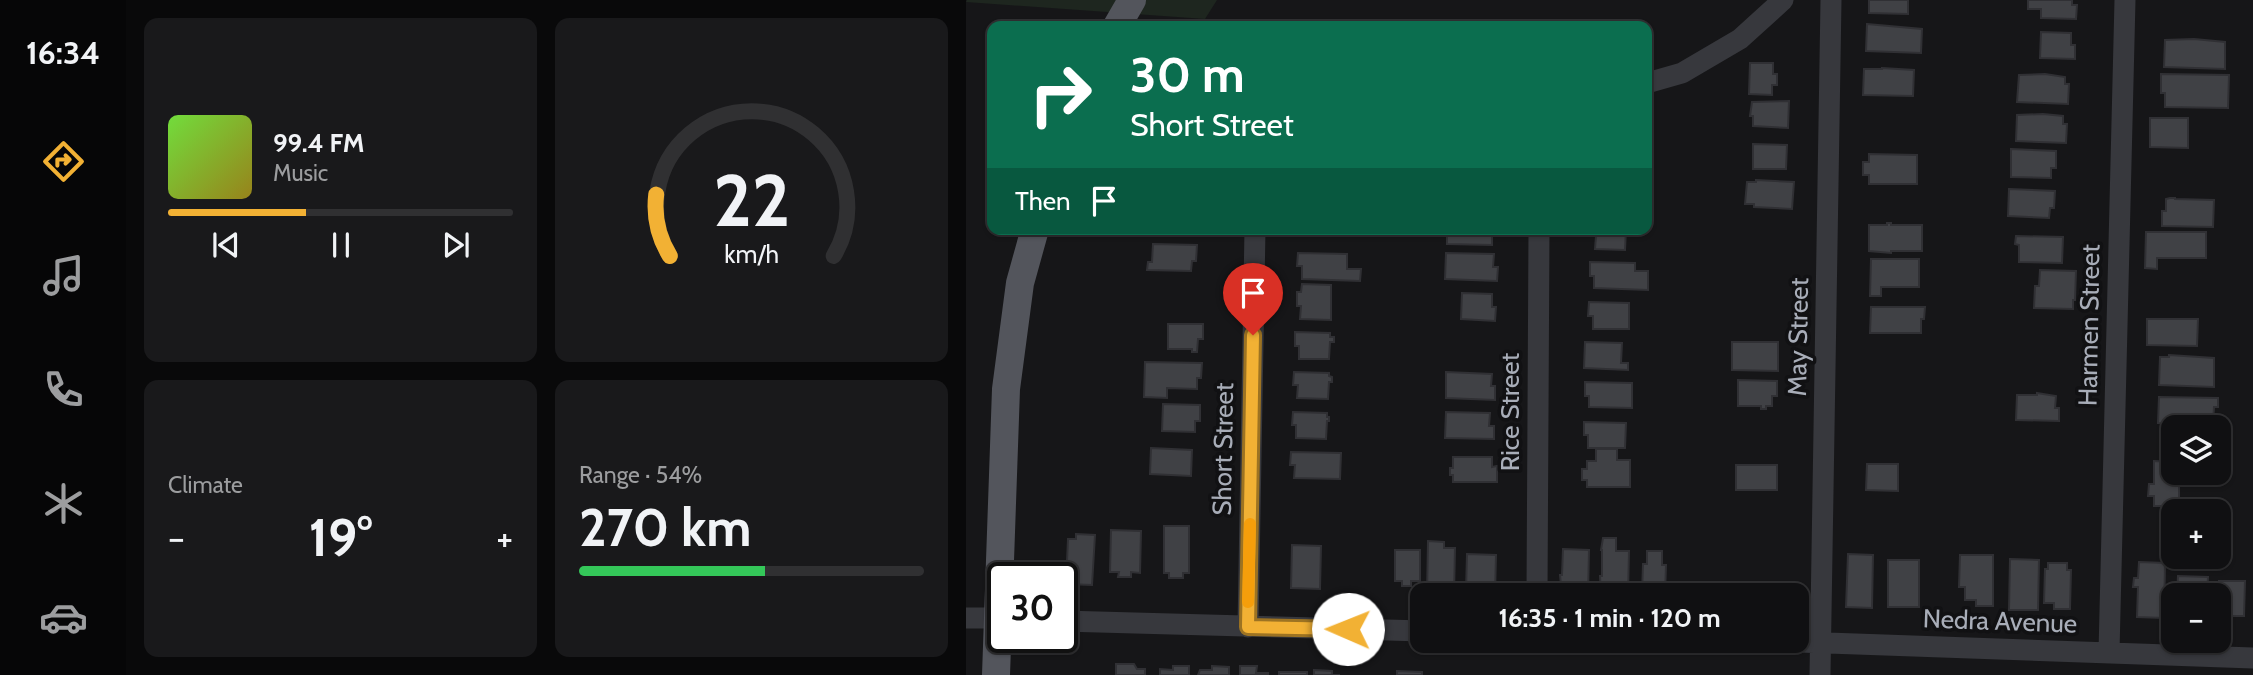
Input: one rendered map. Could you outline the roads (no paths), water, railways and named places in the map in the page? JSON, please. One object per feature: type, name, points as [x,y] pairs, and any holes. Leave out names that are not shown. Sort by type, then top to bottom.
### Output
[{"type":"main road","points":[[1120,21],[1132,0]]},
{"type":"main road","points":[[1001,562],[1006,389],[1020,283],[1033,235]]},
{"type":"main road","points":[[996,675],[998,653]]},
{"type":"street","points":[[1652,82],[1682,73],[1740,39],[1783,0]]},
{"type":"street","name":"May Street","points":[[1820,675],[1831,0]]},
{"type":"street","name":"Harmen Street","points":[[2109,652],[2126,0]]},
{"type":"street","name":"Short Street","points":[[1248,627],[1255,235]]},
{"type":"street","name":"Rice Street","points":[[1537,583],[1539,235]]},
{"type":"street","points":[[966,618],[987,618]]},
{"type":"street","points":[[1078,622],[1410,631]]},
{"type":"street","name":"Nedra Avenue","points":[[1809,643],[2253,658]]}]
